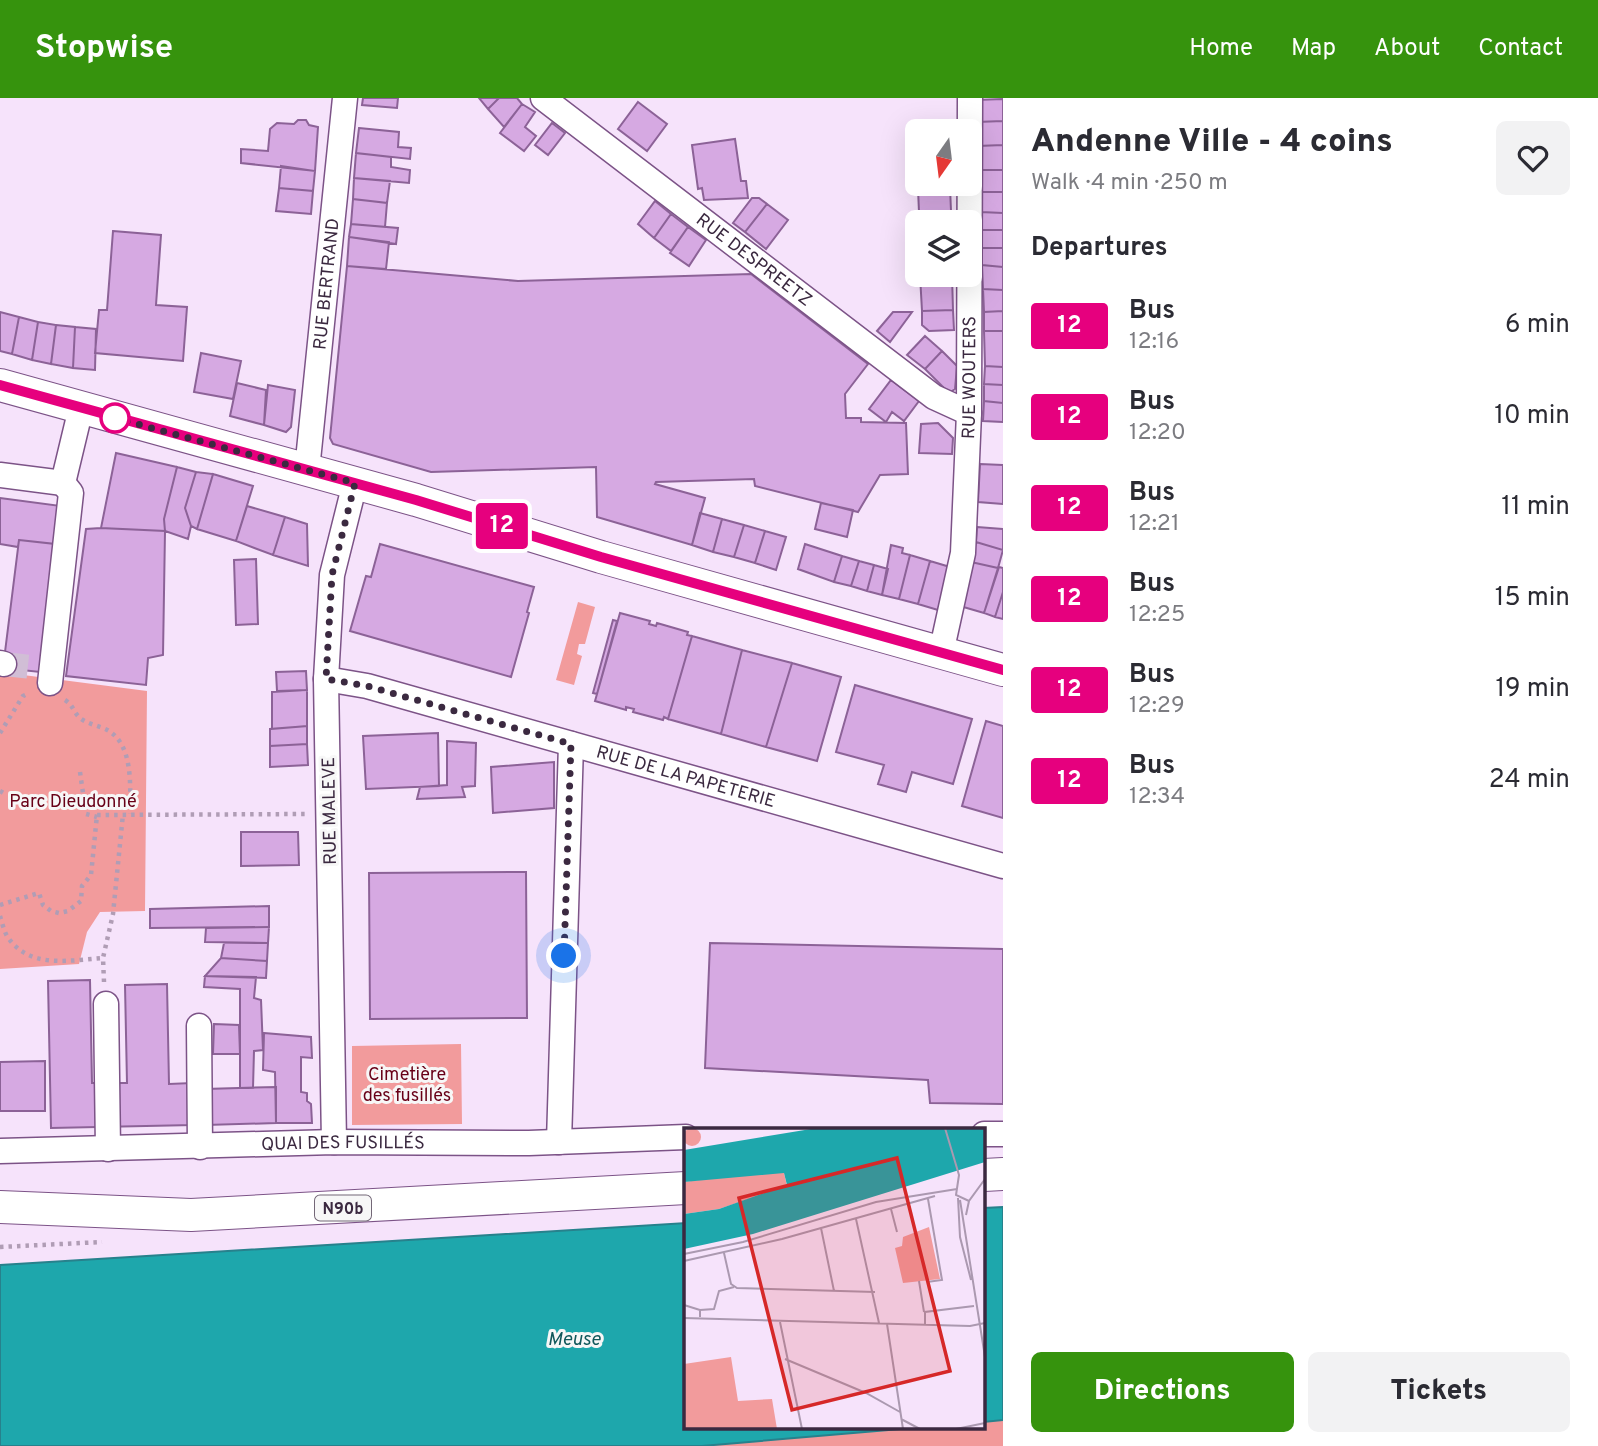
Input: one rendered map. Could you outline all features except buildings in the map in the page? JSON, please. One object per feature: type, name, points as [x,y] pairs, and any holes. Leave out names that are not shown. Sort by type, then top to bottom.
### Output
[{"type":"main road","points":[[0,385],[355,483],[601,557],[1003,670]]},
{"type":"main road","name":"N90b","points":[[0,1207],[191,1215],[684,1188]]},
{"type":"street","name":"RUE BERTRAND","points":[[307,470],[345,98]]},
{"type":"street","name":"RUE DESPREETZ","points":[[544,98],[933,397],[969,413]]},
{"type":"street","name":"RUE WOUTERS","points":[[941,653],[963,553],[969,413],[970,98]]},
{"type":"street","points":[[62,483],[81,408]]},
{"type":"street","points":[[0,475],[62,483],[71,494],[47,673]]},
{"type":"street","name":"RUE MALEVE","points":[[334,1142],[326,679],[332,575],[355,483]]},
{"type":"street","name":"RUE DE LA PAPETERIE","points":[[326,679],[367,686],[1003,866]]},
{"type":"street","points":[[559,1142],[571,744]]},
{"type":"street","points":[[106,1004],[108,1149]]},
{"type":"street","points":[[199,1026],[200,1147]]},
{"type":"street","name":"QUAI DES FUSILLÉS","points":[[0,1151],[334,1142],[559,1142],[684,1137]]},
{"type":"path","points":[[0,733],[23,696],[47,673],[59,697],[72,704],[80,718],[109,731],[120,740],[127,751],[130,814]]},
{"type":"path","points":[[80,772],[86,814],[97,817],[123,814],[329,814]]},
{"type":"path","points":[[106,1004],[103,958],[114,906],[123,814]]},
{"type":"path","points":[[0,905],[39,893],[43,905],[51,911],[59,913],[77,906],[81,901],[82,886],[91,874],[97,817]]},
{"type":"path","points":[[0,916],[7,936],[33,958],[47,961],[103,958]]},
{"type":"green space","points":[[578,602],[595,607],[585,644],[579,644],[577,654],[582,656],[574,685],[556,680]]},
{"type":"green space","name":"Parc Dieudonné","points":[[0,672],[147,691],[145,911],[100,912],[87,932],[79,964],[0,969]]},
{"type":"green space","name":"Cimetière des fusillés","points":[[461,1044],[462,1124],[352,1125],[352,1046]]},
{"type":"shaded area","points":[[1003,1420],[1003,1446],[702,1446],[912,1428],[986,1428],[986,1422]]},
{"type":"water","points":[[1003,1207],[1003,1420],[986,1422],[986,1208]]},
{"type":"water","name":"Meuse","points":[[684,1223],[684,1428],[912,1428],[702,1446],[0,1446],[0,1265]]},
{"type":"tunnel","points":[[4,664],[41,668]]},
{"type":"bus line","name":"12","points":[[0,385],[416,500],[601,557],[1003,670]]},
{"type":"route","points":[[115,418],[355,483],[332,575],[326,679],[367,686],[571,744],[564,956]]}]
